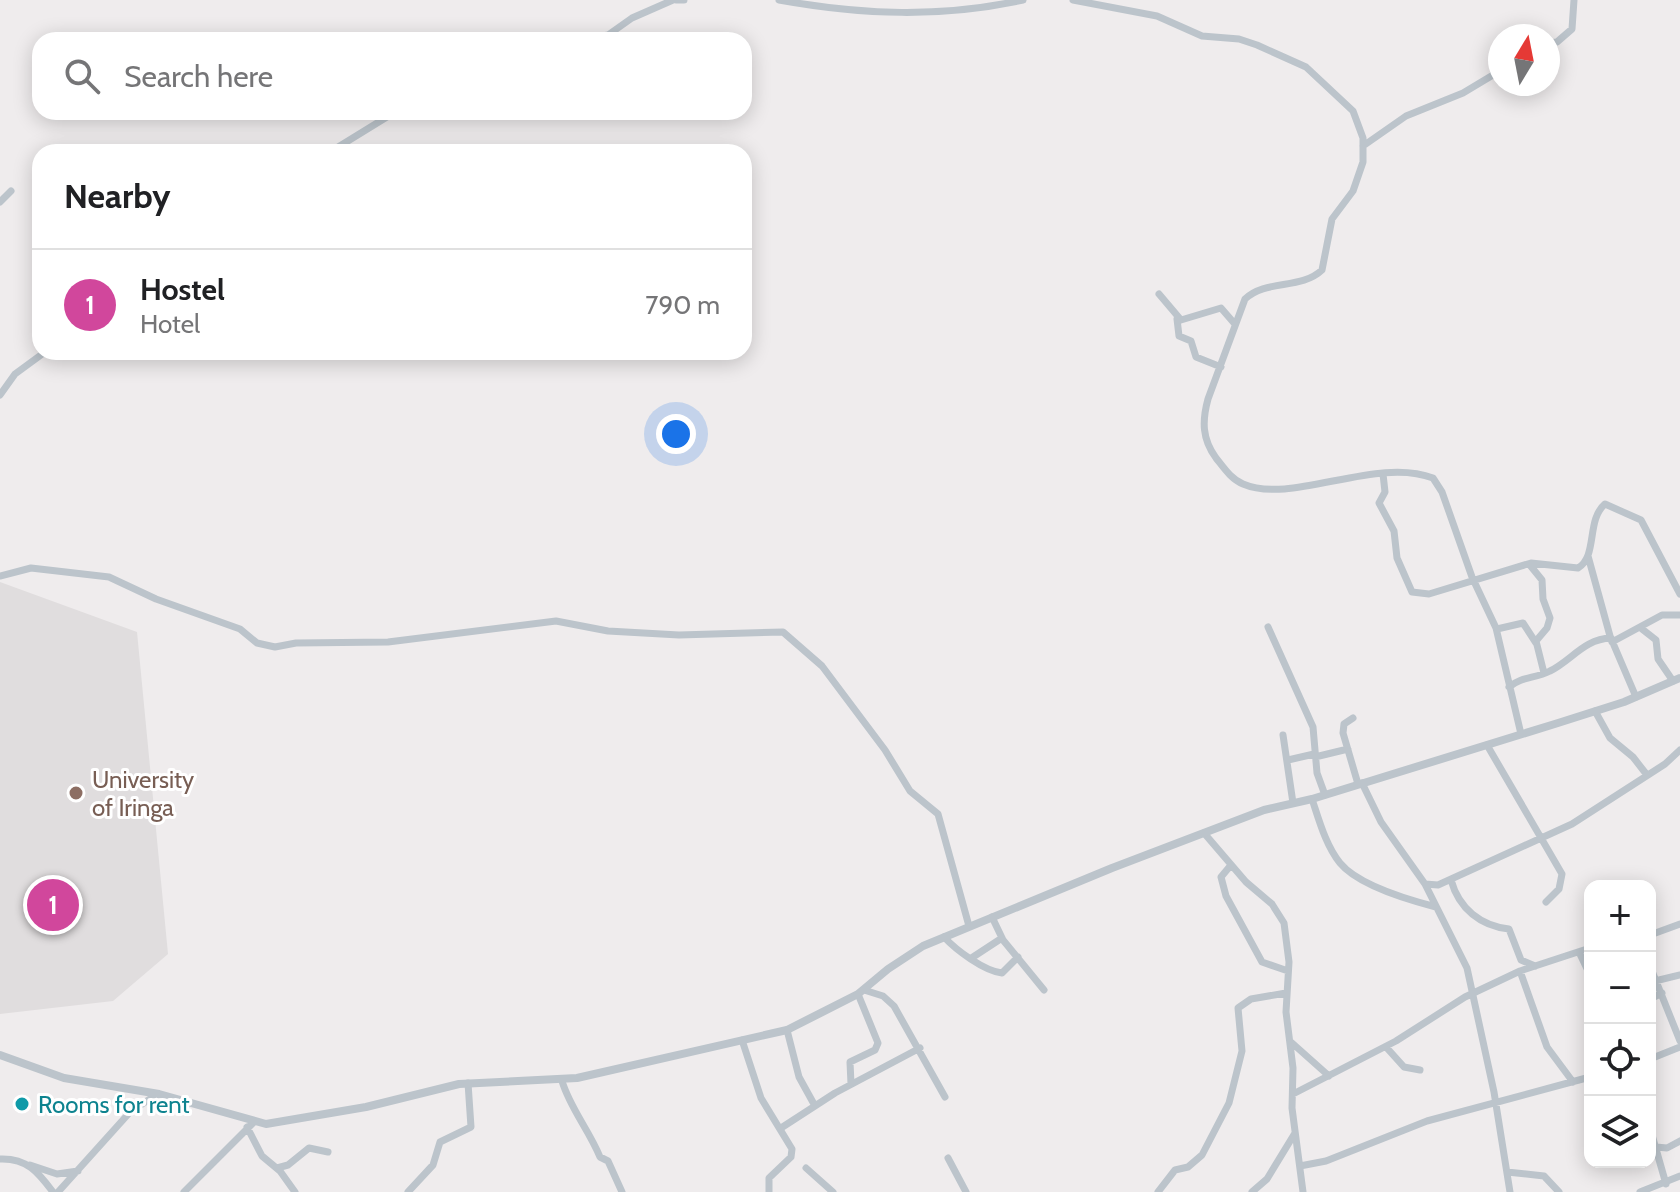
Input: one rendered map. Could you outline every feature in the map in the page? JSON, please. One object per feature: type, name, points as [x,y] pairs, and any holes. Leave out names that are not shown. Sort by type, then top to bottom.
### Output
[{"type":"street","points":[[612,32],[632,18],[674,0],[684,0]]},
{"type":"street","points":[[779,0],[824,9],[911,15],[936,10],[978,10],[1023,0]]},
{"type":"street","points":[[1073,0],[1157,16],[1202,36],[1245,41],[1306,67],[1353,111],[1363,146],[1355,187],[1332,219],[1321,272],[1258,289],[1245,299],[1205,407],[1205,435],[1210,450],[1240,482],[1283,488],[1383,474],[1427,475],[1437,482],[1474,581],[1497,629],[1521,734]]},
{"type":"street","points":[[1560,39],[1572,29],[1574,0]]},
{"type":"street","points":[[1363,146],[1412,113],[1463,93],[1488,78]]},
{"type":"street","points":[[343,144],[382,120]]},
{"type":"street","points":[[0,202],[11,191]]},
{"type":"street","points":[[1159,294],[1177,319],[1179,336],[1191,341],[1196,357],[1221,367]]},
{"type":"street","points":[[1177,319],[1188,320],[1221,308],[1234,323]]},
{"type":"street","points":[[0,395],[15,374],[34,360]]},
{"type":"street","points":[[1383,474],[1385,492],[1379,503],[1394,531],[1397,558],[1409,589],[1429,594],[1529,564],[1573,569],[1583,566],[1588,555],[1590,534],[1604,504],[1641,520],[1680,594]]},
{"type":"street","points":[[1588,555],[1612,640],[1636,697]]},
{"type":"street","points":[[1529,564],[1542,580],[1543,599],[1550,618],[1536,643]]},
{"type":"street","points":[[0,576],[31,568],[109,577],[156,599],[240,629],[257,643],[275,647],[299,642],[388,642],[547,621],[577,622],[608,631],[679,635],[783,632],[822,666],[885,750],[910,791],[938,814],[969,926]]},
{"type":"street","points":[[1509,687],[1524,677],[1544,673],[1584,645],[1612,640],[1642,629],[1662,615],[1680,615]]},
{"type":"street","points":[[1497,629],[1523,623],[1536,643],[1544,673]]},
{"type":"street","points":[[1268,627],[1313,727],[1314,755],[1325,795]]},
{"type":"street","points":[[0,1055],[85,1084],[159,1094],[250,1125],[301,1120],[468,1083],[562,1081],[787,1030],[861,992],[904,957],[944,937],[1204,833],[1259,812],[1312,799],[1595,711],[1676,680],[1659,662],[1656,640],[1642,629]]},
{"type":"street","points":[[1595,711],[1610,738],[1633,757],[1647,775]]},
{"type":"street","points":[[1353,718],[1342,729],[1360,784],[1381,822],[1425,884],[1462,954],[1496,1104],[1510,1192]]},
{"type":"street","points":[[1283,735],[1293,803]]},
{"type":"street","points":[[1487,745],[1518,803],[1542,837],[1563,879],[1556,894],[1546,902]]},
{"type":"street","points":[[1288,760],[1348,749]]},
{"type":"street","points":[[1425,884],[1451,880],[1477,864],[1521,849],[1572,824],[1680,750]]},
{"type":"street","points":[[1312,799],[1342,865],[1390,892],[1436,907]]},
{"type":"street","points":[[1204,833],[1279,914],[1288,942],[1286,993],[1292,1043],[1295,1132],[1303,1192]]},
{"type":"street","points":[[1231,865],[1221,879],[1234,912],[1262,962],[1288,971]]},
{"type":"street","points":[[1451,880],[1461,902],[1476,919],[1494,929],[1509,929],[1521,960],[1535,966]]},
{"type":"street","points":[[992,917],[1002,938],[1044,990]]},
{"type":"street","points":[[1656,933],[1680,924]]},
{"type":"street","points":[[944,937],[956,950],[1000,973],[1018,957]]},
{"type":"street","points":[[973,957],[1002,938]]},
{"type":"street","points":[[1293,1094],[1386,1047],[1473,993],[1520,971],[1584,950]]},
{"type":"street","points":[[1579,952],[1584,962]]},
{"type":"street","points":[[1520,971],[1547,1047],[1563,1064],[1573,1082]]},
{"type":"street","points":[[1656,981],[1680,975]]},
{"type":"street","points":[[1656,983],[1680,1041]]},
{"type":"street","points":[[861,992],[887,999],[920,1048],[945,1097]]},
{"type":"street","points":[[851,1084],[850,1062],[875,1050],[878,1043],[861,992]]},
{"type":"street","points":[[1158,1192],[1175,1170],[1188,1167],[1202,1155],[1229,1103],[1242,1051],[1238,1008],[1251,999],[1286,993]]},
{"type":"street","points":[[1656,996],[1662,993]]},
{"type":"street","points":[[787,1030],[799,1077],[815,1106]]},
{"type":"street","points":[[742,1040],[761,1098],[781,1128],[792,1154],[771,1173],[769,1192]]},
{"type":"street","points":[[1292,1043],[1329,1076]]},
{"type":"street","points":[[1386,1047],[1404,1067],[1420,1070]]},
{"type":"street","points":[[1656,1057],[1680,1047]]},
{"type":"street","points":[[781,1128],[851,1084],[920,1048]]},
{"type":"street","points":[[1300,1166],[1326,1161],[1427,1121],[1584,1079]]},
{"type":"street","points":[[562,1081],[569,1102],[583,1120],[600,1157],[608,1161],[622,1192]]},
{"type":"street","points":[[408,1192],[433,1165],[440,1142],[471,1127],[468,1083]]},
{"type":"street","points":[[30,1165],[56,1192],[82,1170],[131,1111],[159,1094]]},
{"type":"street","points":[[250,1125],[262,1156],[277,1168],[295,1192]]},
{"type":"street","points":[[184,1192],[250,1125]]},
{"type":"street","points":[[1257,1191],[1295,1132]]},
{"type":"street","points":[[1666,1184],[1656,1147],[1667,1148],[1680,1141]]},
{"type":"street","points":[[277,1168],[288,1165],[309,1148],[328,1152]]},
{"type":"street","points":[[948,1158],[966,1192]]},
{"type":"street","points":[[0,1159],[16,1159],[62,1175],[82,1170]]},
{"type":"street","points":[[806,1168],[833,1192]]},
{"type":"street","points":[[1507,1172],[1541,1174],[1559,1192]]},
{"type":"street","points":[[1640,1192],[1680,1176]]},
{"type":"shaded area","name":"University of Iringa","points":[[0,582],[137,632],[168,954],[113,1001],[0,1014]]},
{"type":"place","name":"University of Iringa","points":[[76,793]]},
{"type":"place","name":"Hostel","points":[[53,905]]},
{"type":"place","name":"Rooms for rent","points":[[22,1104]]}]
